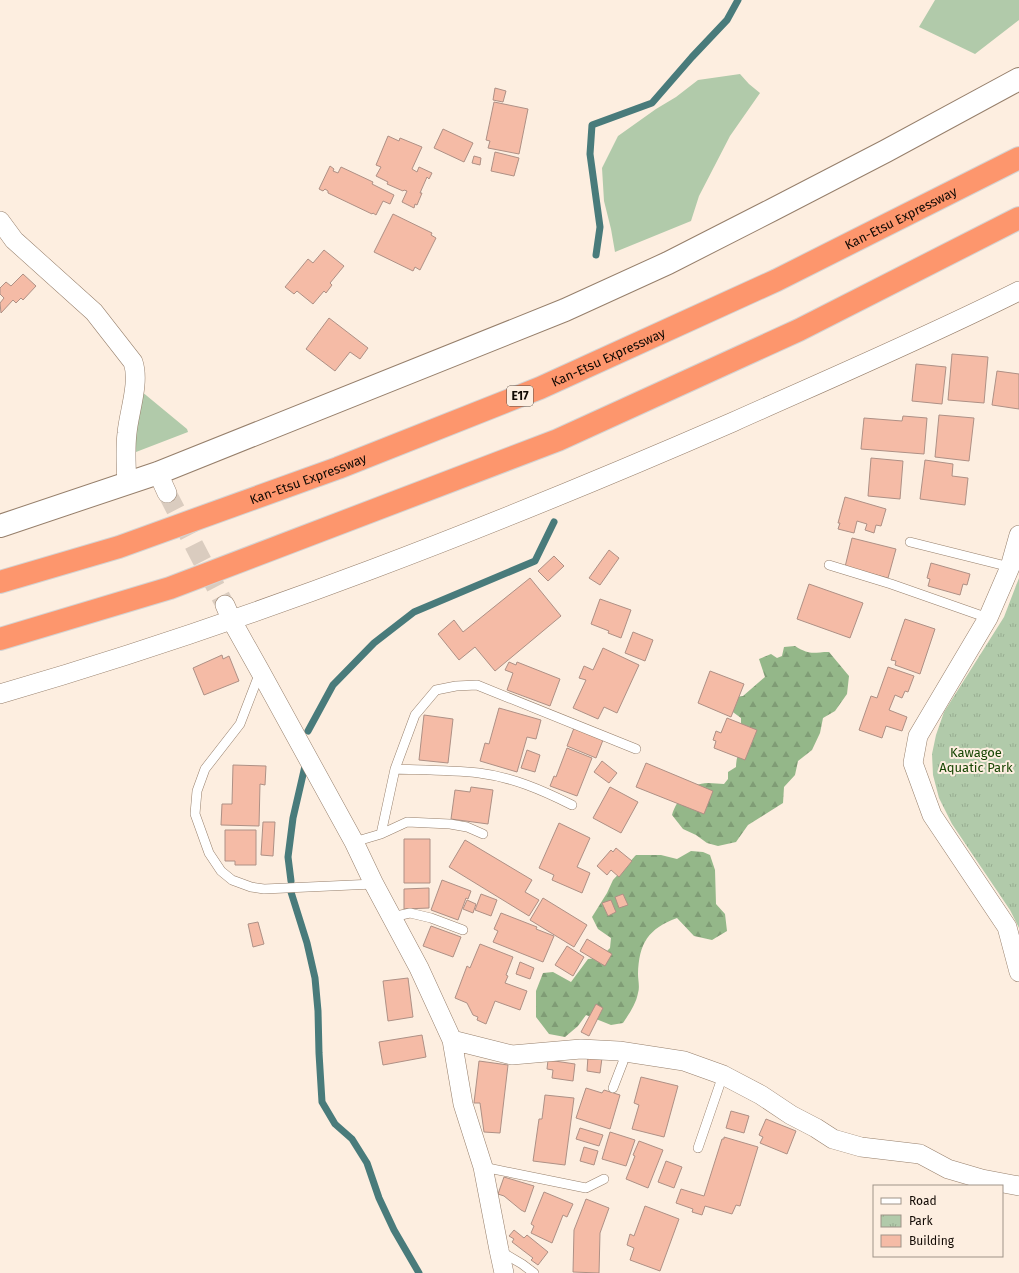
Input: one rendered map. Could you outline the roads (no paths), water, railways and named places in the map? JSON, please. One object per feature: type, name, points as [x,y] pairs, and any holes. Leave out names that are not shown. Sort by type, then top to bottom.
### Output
[{"type":"highway","name":"Kan-Etsu Expressway","points":[[0,582],[119,547],[338,468],[540,388],[777,280],[1019,158]]},
{"type":"highway","points":[[0,639],[170,588],[558,440],[799,330],[1019,218]]},
{"type":"street","points":[[0,526],[127,483],[162,483],[350,397],[572,307],[668,262],[779,206],[886,151],[1019,79]]},
{"type":"street","points":[[0,221],[14,240],[94,312],[136,368],[135,385],[127,434],[127,483]]},
{"type":"street","points":[[0,694],[228,613],[374,569],[632,466],[892,352],[1019,291]]},
{"type":"street","points":[[1019,536],[1010,567],[988,618],[918,736],[913,763],[932,815],[1007,927],[1019,972]]},
{"type":"street","points":[[228,613],[354,842],[374,884],[419,968],[452,1040],[463,1104],[483,1167],[498,1250],[504,1273]]},
{"type":"street","points":[[452,1040],[512,1055],[581,1049],[624,1052],[684,1061],[723,1075],[761,1095],[791,1115],[833,1139],[861,1147],[920,1154],[948,1169],[1019,1186]]},
{"type":"lane","points":[[910,542],[1010,567]]},
{"type":"lane","points":[[829,564],[988,618]]},
{"type":"lane","points":[[260,671],[253,694],[240,724],[206,769],[196,792],[195,814],[209,853],[221,872],[232,880],[251,887],[264,889],[374,884]]},
{"type":"lane","points":[[381,834],[395,768],[415,715],[436,690],[456,686],[477,685],[636,748]]},
{"type":"lane","points":[[395,768],[480,773],[538,788],[572,805]]},
{"type":"lane","points":[[354,842],[381,834],[407,822],[450,824],[467,827],[483,834]]},
{"type":"lane","points":[[392,917],[410,913],[431,918],[463,930]]},
{"type":"lane","points":[[613,1088],[624,1052]]},
{"type":"lane","points":[[698,1148],[723,1075]]},
{"type":"lane","points":[[483,1167],[586,1188],[604,1179]]},
{"type":"lane","points":[[498,1250],[534,1273]]},
{"type":"waterway","points":[[596,255],[600,227],[590,154],[592,125],[652,103],[727,20],[738,0]]},
{"type":"waterway","points":[[308,731],[333,685],[374,643],[414,612],[535,561],[554,522]]},
{"type":"waterway","points":[[291,881],[288,857],[293,818],[305,766]]},
{"type":"waterway","points":[[291,892],[307,943],[315,978],[322,1102],[335,1124],[352,1139],[367,1163],[379,1198],[394,1230],[419,1273]]},
{"type":"tunnel","points":[[167,493],[225,605]]},
{"type":"park label","name":"Kawagoe Aquatic Park","points":[[976,760]]}]
